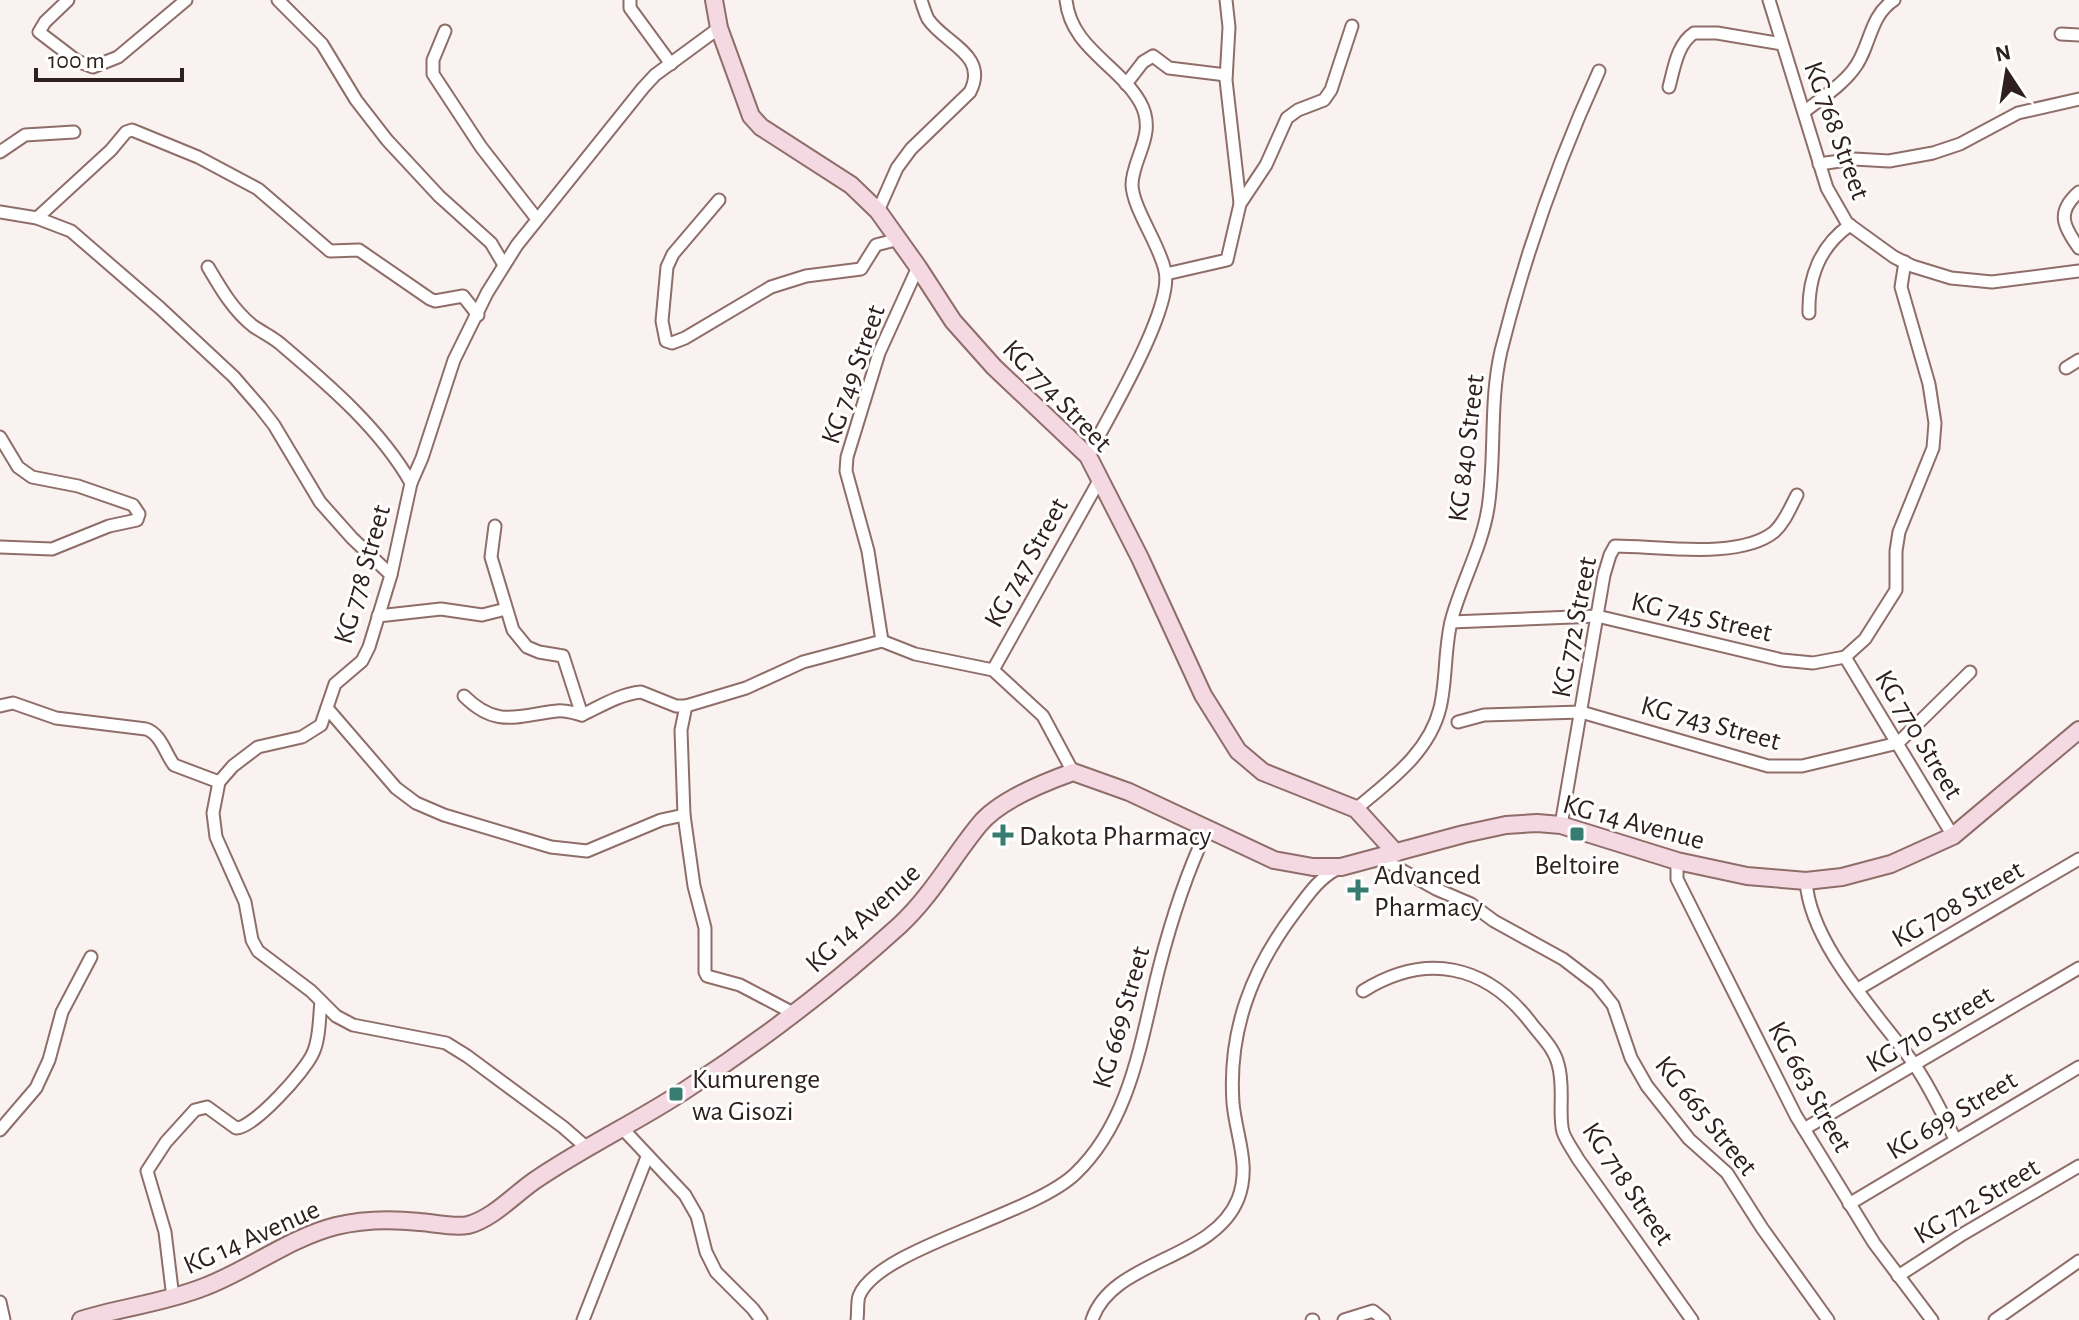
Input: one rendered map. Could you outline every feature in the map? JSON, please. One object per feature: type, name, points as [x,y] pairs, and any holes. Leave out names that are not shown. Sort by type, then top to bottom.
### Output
[{"type":"main road","name":"KG 774 Street","points":[[714,0],[719,28],[751,116],[761,127],[851,185],[878,211],[953,321],[994,367],[1088,456],[1140,558],[1203,695],[1238,751],[1263,772],[1356,809],[1396,853]]},
{"type":"main road","name":"KG 14 Avenue","points":[[81,1320],[173,1298],[205,1287],[315,1233],[336,1227],[375,1220],[469,1225],[485,1217],[533,1181],[684,1091],[795,1014],[902,923],[934,888],[980,823],[1012,801],[1073,772],[1129,792],[1274,860],[1313,867],[1341,867],[1464,834],[1506,825],[1537,823],[1561,825],[1677,861],[1747,876],[1806,881],[1874,870],[1953,836],[2079,730]]},
{"type":"street","points":[[68,0],[39,32],[77,61],[93,67],[118,57],[186,0]]},
{"type":"street","points":[[278,0],[322,44],[356,100],[387,140],[430,187],[491,243],[504,265]]},
{"type":"street","points":[[291,11],[299,0]]},
{"type":"street","points":[[630,0],[630,8],[671,64]]},
{"type":"street","points":[[878,211],[897,168],[911,149],[970,92],[976,81],[970,59],[929,19],[921,0]]},
{"type":"street","points":[[1066,0],[1067,13],[1079,35],[1126,84],[1142,107],[1145,144],[1133,175],[1133,194],[1166,274],[1160,310],[1152,333],[1088,456]]},
{"type":"street","points":[[1166,274],[1227,260],[1240,204],[1226,75],[1229,27],[1226,0]]},
{"type":"street","name":"KG 768 Street","points":[[1769,0],[1819,164],[1836,208],[1850,225],[1905,262],[1951,278],[1992,282],[2079,271]]},
{"type":"street","points":[[1804,112],[1853,71],[1867,45],[1878,13],[1894,0]]},
{"type":"street","points":[[1240,204],[1266,165],[1287,118],[1324,100],[1331,90],[1352,26]]},
{"type":"street","name":"KG 778 Street","points":[[219,782],[233,766],[258,747],[312,732],[324,721],[335,684],[362,661],[391,575],[411,483],[454,360],[504,265],[537,219],[643,88],[719,28]]},
{"type":"street","points":[[445,31],[433,60],[433,74],[481,147],[537,219]]},
{"type":"street","points":[[1669,87],[1677,57],[1694,33],[1717,33],[1782,44]]},
{"type":"street","points":[[2061,34],[2079,35]]},
{"type":"street","points":[[1126,84],[1143,62],[1153,56],[1169,68],[1226,75]]},
{"type":"street","name":"KG 840 Street","points":[[1356,809],[1408,765],[1427,738],[1440,709],[1451,622],[1487,511],[1495,383],[1501,352],[1537,229],[1571,133],[1599,71]]},
{"type":"street","points":[[1819,164],[1854,159],[1889,161],[1933,153],[1960,144],[2018,113],[2079,99]]},
{"type":"street","points":[[37,218],[111,150],[126,132],[132,130],[198,157],[258,189],[330,251],[356,248],[430,299],[435,301],[463,296],[478,315]]},
{"type":"street","points":[[0,152],[25,135],[74,132]]},
{"type":"street","points":[[2079,192],[2069,201],[2064,224],[2079,248]]},
{"type":"street","points":[[719,200],[673,254],[667,267],[662,321],[666,341],[672,343],[685,338],[771,287],[806,276],[861,269],[876,245],[899,239]]},
{"type":"street","points":[[0,212],[37,218],[71,231],[234,377],[274,425],[320,502],[391,575]]},
{"type":"street","points":[[1809,313],[1810,287],[1816,266],[1830,245],[1850,225]]},
{"type":"street","points":[[1845,657],[1865,639],[1896,590],[1899,532],[1933,448],[1935,434],[1929,384],[1901,287],[1905,262]]},
{"type":"street","points":[[208,267],[237,311],[280,343],[348,406],[396,457],[411,483]]},
{"type":"street","name":"KG 749 Street","points":[[882,641],[868,551],[846,471],[847,457],[879,353],[918,267]]},
{"type":"street","points":[[2066,368],[2079,360]]},
{"type":"street","points":[[0,437],[18,467],[32,477],[78,486],[133,505],[139,514],[137,520],[109,526],[52,549],[0,547]]},
{"type":"street","name":"KG 747 Street","points":[[993,670],[1100,479]]},
{"type":"street","name":"KG 772 Street","points":[[1561,825],[1604,575],[1615,546],[1726,547],[1749,543],[1771,534],[1781,525],[1797,495]]},
{"type":"street","points":[[495,526],[491,557],[513,630],[527,647],[559,654],[566,660],[582,715]]},
{"type":"street","points":[[378,616],[441,609],[482,615],[506,609]]},
{"type":"street","name":"KG 745 Street","points":[[1451,622],[1597,616],[1782,660],[1813,663],[1845,657]]},
{"type":"street","points":[[464,696],[474,706],[506,719],[560,711],[582,715],[636,692],[676,706],[686,706],[746,688],[803,662],[882,641],[915,654],[993,670],[1043,716],[1073,772]]},
{"type":"street","name":"KG 770 Street","points":[[1845,657],[1953,836]]},
{"type":"street","points":[[1898,743],[1970,672]]},
{"type":"street","points":[[0,706],[13,703],[56,718],[153,731],[180,770],[219,782],[213,813],[216,837],[245,902],[252,940],[258,951],[336,1016],[353,1025],[446,1043],[527,1100],[586,1147]]},
{"type":"street","points":[[686,706],[681,730],[684,815],[694,886],[705,928],[707,958],[704,968],[707,976],[740,985],[795,1014]]},
{"type":"street","points":[[327,708],[396,788],[416,803],[444,815],[551,847],[587,851],[661,820],[684,815]]},
{"type":"street","name":"KG 743 Street","points":[[1458,722],[1484,715],[1581,712],[1783,768],[1898,743]]},
{"type":"street","name":"KG 669 Street","points":[[857,1320],[859,1295],[874,1277],[909,1254],[1039,1199],[1074,1176],[1101,1144],[1131,1084],[1160,964],[1188,870],[1207,830]]},
{"type":"street","name":"KG 665 Street","points":[[1378,857],[1471,904],[1494,921],[1563,959],[1597,985],[1613,1005],[1631,1058],[1647,1086],[1689,1139],[1727,1173],[1828,1320]]},
{"type":"street","name":"KG 708 Street","points":[[1858,989],[2079,859]]},
{"type":"street","name":"KG 663 Street","points":[[1677,861],[1677,879],[1804,1129],[1849,1204],[1932,1320]]},
{"type":"street","points":[[1092,1320],[1109,1293],[1204,1239],[1238,1200],[1245,1174],[1233,1100],[1235,1047],[1244,1005],[1260,964],[1282,928],[1317,882],[1341,867]]},
{"type":"street","points":[[1806,881],[1810,905],[1846,977],[1913,1063],[1955,1139]]},
{"type":"street","points":[[0,1130],[36,1088],[49,1060],[62,1012],[91,957]]},
{"type":"street","name":"KG 718 Street","points":[[1363,991],[1392,975],[1407,971],[1424,967],[1450,968],[1485,981],[1523,1012],[1553,1051],[1558,1064],[1563,1092],[1562,1122],[1565,1135],[1578,1159],[1692,1320]]},
{"type":"street","name":"KG 710 Street","points":[[1804,1129],[2079,968]]},
{"type":"street","points":[[173,1298],[165,1232],[147,1171],[150,1165],[195,1110],[207,1107],[236,1128],[246,1127],[288,1087],[313,1053],[321,1002]]},
{"type":"street","name":"KG 699 Street","points":[[1849,1204],[2079,1067]]},
{"type":"street","points":[[622,1128],[691,1203],[706,1252],[716,1272],[761,1320]]},
{"type":"street","points":[[583,1320],[647,1157]]},
{"type":"street","name":"KG 712 Street","points":[[1898,1276],[2079,1166]]},
{"type":"street","points":[[1995,1320],[2079,1261]]},
{"type":"street","points":[[0,1302],[4,1320]]},
{"type":"street","points":[[1344,1320],[1373,1311],[1384,1320]]},
{"type":"place","name":"Beltoire","points":[[1577,834]]},
{"type":"place","name":"Dakota Pharmacy","points":[[1003,835]]},
{"type":"place","name":"Advanced Pharmacy","points":[[1358,890]]},
{"type":"place","name":"Kumurenge wa Gisozi","points":[[676,1094]]}]
